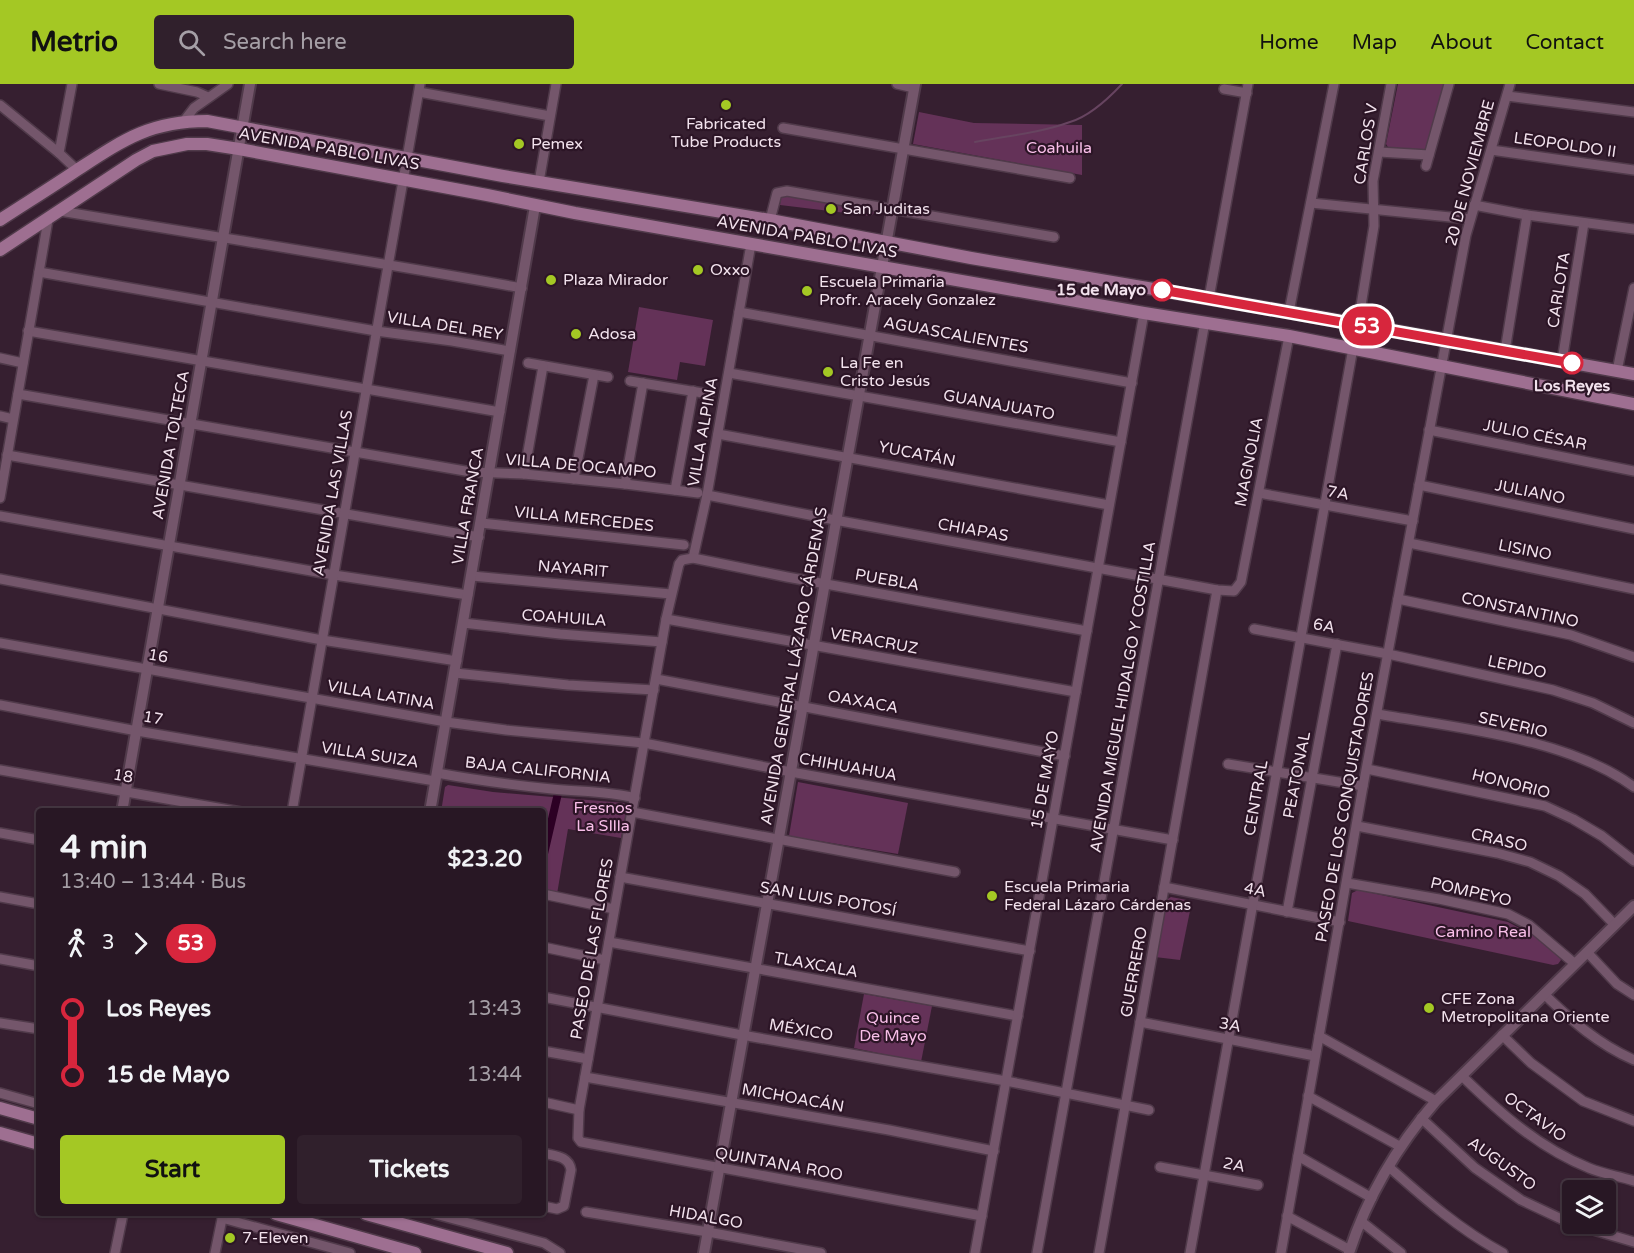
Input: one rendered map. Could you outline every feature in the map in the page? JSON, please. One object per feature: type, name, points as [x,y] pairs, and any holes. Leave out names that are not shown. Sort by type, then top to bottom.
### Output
[{"type":"main road","name":"AVENIDA PABLO LIVAS","points":[[0,220],[116,144],[140,132],[184,121],[207,121],[539,182],[770,220],[1634,374]]},
{"type":"main road","name":"AVENIDA PABLO LIVAS","points":[[0,250],[153,151],[187,144],[207,144],[403,179],[535,206],[1288,336],[1634,404]]},
{"type":"main road","points":[[0,1108],[36,1118]]},
{"type":"main road","points":[[0,1133],[36,1143]]},
{"type":"main road","points":[[282,1216],[383,1249],[415,1253]]},
{"type":"main road","points":[[373,1216],[507,1253]]},
{"type":"street","points":[[59,153],[72,84]]},
{"type":"street","points":[[159,84],[208,97]]},
{"type":"street","points":[[184,121],[194,108],[228,84]]},
{"type":"street","name":"AVENIDA TOLTECA","points":[[123,808],[250,84]]},
{"type":"street","points":[[539,182],[556,84]]},
{"type":"street","points":[[897,84],[914,86]]},
{"type":"street","points":[[1289,312],[1334,84]]},
{"type":"street","name":"CARLOS V","points":[[1374,209],[1373,181],[1391,84]]},
{"type":"street","points":[[1426,166],[1449,84]]},
{"type":"street","name":"20 DE NOVIEMBRE","points":[[1441,367],[1470,219],[1510,84]]},
{"type":"street","name":"AVENIDA GENERAL LÁZARO CÁRDENAS","points":[[704,1253],[914,86]]},
{"type":"street","points":[[403,179],[420,88],[550,116]]},
{"type":"street","points":[[1209,298],[1248,88],[1224,89]]},
{"type":"street","points":[[1507,96],[1634,112]]},
{"type":"street","points":[[0,105],[77,170]]},
{"type":"street","points":[[783,128],[1070,178]]},
{"type":"street","name":"LEOPOLDO II","points":[[1491,150],[1634,171]]},
{"type":"street","points":[[1379,152],[1429,155]]},
{"type":"street","name":"AVENIDA LAS VILLAS","points":[[293,808],[403,179]]},
{"type":"street","points":[[770,220],[776,196],[781,191],[1054,237]]},
{"type":"street","points":[[1311,203],[1470,219]]},
{"type":"street","points":[[1474,205],[1527,215],[1634,229]]},
{"type":"street","name":"VILLA FRANCA","points":[[431,808],[535,206]]},
{"type":"street","points":[[1358,324],[1374,226],[1374,209]]},
{"type":"street","points":[[60,211],[522,288]]},
{"type":"street","points":[[1505,351],[1527,215]]},
{"type":"street","points":[[0,498],[2,472],[48,220]]},
{"type":"street","name":"CARLOTA","points":[[1562,361],[1584,223]]},
{"type":"street","name":"VILLA ALPINA","points":[[693,558],[702,494],[718,434],[751,244]]},
{"type":"street","name":"VILLA DEL REY","points":[[39,272],[376,331],[452,340],[510,351]]},
{"type":"street","points":[[1617,371],[1634,288]]},
{"type":"street","name":"AGUASCALIENTES","points":[[739,312],[1132,382]]},
{"type":"street","name":"15 DE MAYO","points":[[975,1253],[1144,312]]},
{"type":"street","name":"AVENIDA MIGUEL HIDALGO Y COSTILLA","points":[[1037,1253],[1205,322]]},
{"type":"street","points":[[28,331],[500,412]]},
{"type":"street","name":"MAGNOLIA","points":[[1234,591],[1241,582],[1288,336]]},
{"type":"street","name":"CENTRAL","points":[[1190,1253],[1353,348]]},
{"type":"street","points":[[0,358],[23,363]]},
{"type":"street","points":[[528,363],[608,377]]},
{"type":"street","points":[[524,474],[543,366]]},
{"type":"street","name":"PASEO DE LOS CONQUISTADORES","points":[[1281,1253],[1363,786],[1441,367]]},
{"type":"street","name":"GUANAJUATO","points":[[729,373],[1121,442]]},
{"type":"street","points":[[574,479],[594,375]]},
{"type":"street","points":[[630,381],[709,394]]},
{"type":"street","points":[[625,484],[643,383]]},
{"type":"street","points":[[675,490],[693,391]]},
{"type":"street","name":"VILLA DE OCAMPO","points":[[18,394],[489,474],[524,474],[702,494]]},
{"type":"street","points":[[0,416],[13,419]]},
{"type":"street","name":"JULIO CÉSAR","points":[[1429,430],[1634,471]]},
{"type":"street","name":"YUCATÁN","points":[[718,434],[1109,505]]},
{"type":"street","points":[[7,454],[479,537]]},
{"type":"street","name":"JULIANO","points":[[1419,485],[1634,529]]},
{"type":"street","name":"7A","points":[[1259,493],[1413,521]]},
{"type":"street","name":"CHIAPAS","points":[[702,494],[1217,590],[1234,591]]},
{"type":"street","points":[[0,516],[334,575],[468,596]]},
{"type":"street","name":"VILLA MERCEDES","points":[[481,523],[684,545]]},
{"type":"street","name":"LISINO","points":[[1409,543],[1634,589]]},
{"type":"street","name":"PUEBLA","points":[[682,560],[693,558],[1087,632]]},
{"type":"street","name":"PASEO DE LAS FLORES","points":[[577,1134],[579,1110],[666,619],[679,564],[682,560]]},
{"type":"street","name":"NAYARIT","points":[[472,576],[671,594]]},
{"type":"street","points":[[0,579],[322,640],[457,661]]},
{"type":"street","name":"GUERRERO","points":[[1099,1253],[1217,590]]},
{"type":"street","name":"CONSTANTINO","points":[[1398,599],[1571,635],[1634,657]]},
{"type":"street","name":"VERACRUZ","points":[[666,619],[1076,692]]},
{"type":"street","name":"COAHUILA","points":[[463,623],[548,633],[662,642]]},
{"type":"street","name":"6A","points":[[1254,629],[1388,654]]},
{"type":"street","name":"16","points":[[0,643],[311,698]]},
{"type":"street","name":"PEATONAL","points":[[1287,912],[1337,644]]},
{"type":"street","name":"LEPIDO","points":[[1388,654],[1553,690],[1593,703],[1634,723]]},
{"type":"street","points":[[455,673],[568,685],[654,690]]},
{"type":"street","name":"OAXACA","points":[[656,679],[1065,756]]},
{"type":"street","name":"VILLA LATINA","points":[[311,698],[446,722]]},
{"type":"street","name":"17","points":[[0,705],[301,759]]},
{"type":"street","name":"SEVERIO","points":[[1377,714],[1534,744],[1598,765],[1634,787]]},
{"type":"street","name":"CHIHUAHUA","points":[[446,722],[506,730],[644,742],[790,772],[1173,840]]},
{"type":"street","name":"VILLA SUIZA","points":[[301,759],[436,777]]},
{"type":"street","points":[[1228,764],[1363,786]]},
{"type":"street","name":"HONORIO","points":[[1367,769],[1545,806],[1602,836],[1634,861]]},
{"type":"street","name":"18","points":[[0,770],[218,808]]},
{"type":"street","name":"BAJA CALIFORNIA","points":[[436,777],[604,792],[635,798]]},
{"type":"street","points":[[632,812],[955,872]]},
{"type":"street","name":"CRASO","points":[[1357,826],[1497,853],[1530,862],[1559,876],[1585,894],[1615,925]]},
{"type":"street","points":[[0,833],[36,839]]},
{"type":"street","name":"SAN LUIS POTOSÍ","points":[[620,877],[1030,951]]},
{"type":"street","name":"POMPEYO","points":[[1347,883],[1508,914],[1529,925],[1574,963]]},
{"type":"street","name":"4A","points":[[1164,887],[1340,922]]},
{"type":"street","points":[[546,895],[614,909]]},
{"type":"street","points":[[0,897],[36,903]]},
{"type":"street","points":[[1287,1216],[1350,1252],[1372,1198],[1401,1147],[1421,1118],[1574,963],[1634,906]]},
{"type":"street","name":"TLAXCALA","points":[[609,942],[1018,1016]]},
{"type":"street","points":[[546,948],[605,960]]},
{"type":"street","points":[[1587,952],[1617,984],[1634,995]]},
{"type":"street","points":[[0,959],[36,965]]},
{"type":"street","points":[[1544,994],[1585,1032],[1609,1048],[1634,1060]]},
{"type":"street","name":"MÉXICO","points":[[546,998],[597,1009],[1006,1081],[1149,1110]]},
{"type":"street","name":"3A","points":[[1140,1022],[1315,1056]]},
{"type":"street","points":[[0,1023],[36,1029]]},
{"type":"street","points":[[1502,1035],[1531,1063],[1583,1101],[1634,1121]]},
{"type":"street","points":[[1318,1036],[1436,1101]]},
{"type":"street","points":[[546,1052],[588,1059]]},
{"type":"street","name":"MICHOACÁN","points":[[585,1077],[994,1151]]},
{"type":"street","name":"OCTAVIO","points":[[1462,1077],[1527,1134],[1554,1151],[1591,1168],[1634,1181]]},
{"type":"street","points":[[0,1093],[36,1103]]},
{"type":"street","points":[[1308,1096],[1401,1147]]},
{"type":"street","points":[[546,1103],[579,1110]]},
{"type":"street","name":"AUGUSTO","points":[[1421,1118],[1475,1168],[1521,1200],[1562,1219]]},
{"type":"street","name":"QUINTANA ROO","points":[[577,1134],[579,1140],[585,1144],[982,1216]]},
{"type":"street","points":[[546,1154],[568,1161],[571,1170],[564,1206],[557,1209],[546,1207]]},
{"type":"street","points":[[1298,1156],[1372,1198]]},
{"type":"street","name":"2A","points":[[1160,1167],[1258,1185]]},
{"type":"street","points":[[1389,1167],[1438,1210],[1503,1253]]},
{"type":"street","name":"HIDALGO","points":[[586,1212],[821,1253]]},
{"type":"street","points":[[115,1253],[123,1216]]},
{"type":"street","points":[[215,1253],[222,1216],[326,1250],[350,1253]]},
{"type":"street","points":[[443,1216],[544,1243],[560,1253]]},
{"type":"street","points":[[1362,1222],[1401,1253]]},
{"type":"street","name":"AUGUSTO","points":[[1607,1234],[1634,1242]]},
{"type":"green space","points":[[1398,84],[1445,84],[1426,149],[1388,147],[1386,144]]},
{"type":"green space","name":"Coahuila","points":[[919,112],[974,123],[1082,125],[1082,175],[913,144]]},
{"type":"green space","points":[[781,195],[876,211],[871,216],[780,205]]},
{"type":"green space","points":[[639,307],[713,320],[705,366],[680,362],[677,380],[628,372]]},
{"type":"green space","points":[[798,782],[908,803],[898,854],[789,836]]},
{"type":"green space","name":"Fresnos La SIlla","points":[[448,785],[493,792],[624,803],[627,807],[621,838],[568,829],[557,894],[546,891],[546,808],[442,808],[445,787]]},
{"type":"green space","name":"Camino Real","points":[[1358,890],[1508,922],[1536,937],[1560,956],[1561,960],[1558,964],[1553,965],[1348,921],[1352,893]]},
{"type":"green space","points":[[1171,897],[1192,901],[1180,960],[1155,957],[1166,900]]},
{"type":"green space","name":"Quince De Mayo","points":[[864,994],[932,1006],[921,1062],[854,1048]]},
{"type":"waterway","points":[[975,142],[1035,132],[1085,116],[1122,84]]},
{"type":"waterway","points":[[546,845],[559,789]]},
{"type":"bus line","name":"53","points":[[1162,290],[1572,363]]},
{"type":"place","name":"Fabricated Tube Products","points":[[726,105]]},
{"type":"place","name":"Pemex","points":[[519,144]]},
{"type":"place","name":"San Juditas","points":[[831,209]]},
{"type":"place","name":"Oxxo","points":[[698,270]]},
{"type":"place","name":"Plaza Mirador","points":[[551,280]]},
{"type":"place","name":"15 de Mayo","points":[[1162,290]]},
{"type":"place","name":"Escuela Primaria Profr. Aracely Gonzalez","points":[[807,291]]},
{"type":"place","name":"Adosa","points":[[576,334]]},
{"type":"place","name":"Los Reyes","points":[[1572,363]]},
{"type":"place","name":"La Fe en Cristo Jesús","points":[[828,372]]},
{"type":"place","name":"Escuela Primaria Federal Lázaro Cárdenas","points":[[992,896]]},
{"type":"place","name":"CFE Zona Metropolitana Oriente","points":[[1429,1008]]},
{"type":"place","name":"7-Eleven","points":[[230,1238]]}]
